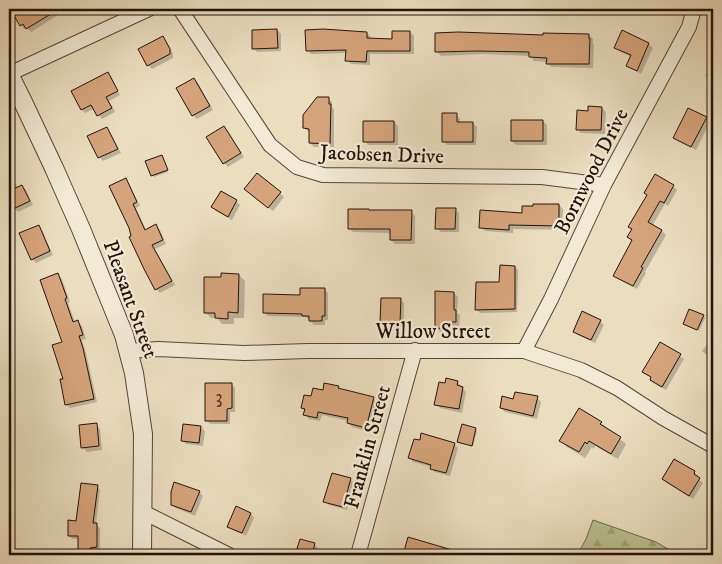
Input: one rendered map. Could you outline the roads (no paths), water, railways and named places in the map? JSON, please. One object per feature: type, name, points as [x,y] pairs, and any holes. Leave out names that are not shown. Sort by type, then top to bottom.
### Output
[{"type":"street","points":[[9,74],[149,9]]},
{"type":"street","name":"Jacobsen Drive","points":[[180,9],[270,145],[297,167],[323,175],[542,177],[604,184]]},
{"type":"street","name":"Bornwood Drive","points":[[524,351],[604,184],[689,27],[694,9]]},
{"type":"street","name":"Pleasant Street","points":[[9,74],[81,229],[124,334],[129,351],[143,434],[142,555]]},
{"type":"street","name":"Willow Street","points":[[129,351],[158,349],[244,353],[308,350],[524,351],[581,370],[616,388],[663,418],[713,446]]},
{"type":"street","name":"Franklin Street","points":[[358,555],[414,350]]},
{"type":"street","points":[[143,512],[229,555]]}]
